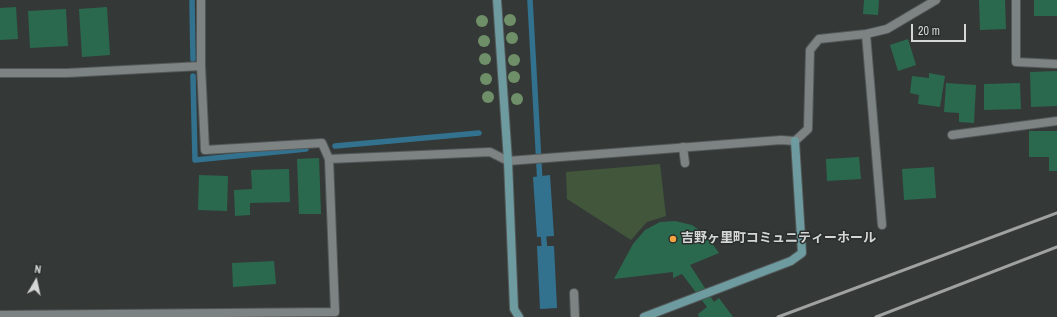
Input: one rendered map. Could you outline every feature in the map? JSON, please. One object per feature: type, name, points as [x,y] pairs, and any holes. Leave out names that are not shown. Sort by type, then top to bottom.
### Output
[{"type":"street","points":[[0,315],[335,312],[329,159],[322,143],[205,150],[201,66],[201,0]]},
{"type":"street","points":[[497,0],[508,161],[514,309],[519,317]]},
{"type":"street","points":[[329,159],[490,152],[508,161],[781,140],[795,141],[808,129],[810,50],[819,39],[866,34],[887,29],[936,0]]},
{"type":"street","points":[[1016,0],[1016,62],[1057,64]]},
{"type":"street","points":[[866,34],[882,225]]},
{"type":"street","points":[[0,73],[67,73],[201,66]]},
{"type":"street","points":[[952,135],[1057,121]]},
{"type":"street","points":[[644,317],[791,262],[802,253],[795,141]]},
{"type":"street","points":[[683,148],[685,163]]},
{"type":"street","points":[[574,293],[575,317]]},
{"type":"green space","points":[[660,164],[666,216],[647,222],[631,240],[567,199],[566,172]]},
{"type":"water","points":[[550,175],[554,236],[537,237],[533,177]]},
{"type":"water","points":[[537,246],[554,246],[557,308],[540,309]]},
{"type":"building","points":[[864,0],[879,0],[878,15],[863,14]]},
{"type":"building","points":[[979,0],[1005,0],[1006,29],[980,30]]},
{"type":"building","points":[[1034,0],[1057,0],[1057,16],[1034,16]]},
{"type":"building","points":[[16,7],[18,39],[0,40],[0,8]]},
{"type":"building","points":[[107,7],[110,55],[82,57],[79,9]]},
{"type":"building","points":[[66,9],[68,46],[30,48],[28,11]]},
{"type":"building","points":[[908,39],[916,65],[898,71],[890,45]]},
{"type":"building","points":[[1057,71],[1057,106],[1031,107],[1030,72]]},
{"type":"building","points":[[929,73],[945,76],[940,107],[918,104],[919,95],[910,93],[912,76],[929,78]]},
{"type":"building","points":[[946,83],[976,85],[974,123],[959,122],[959,113],[944,112]]},
{"type":"building","points":[[1020,83],[1021,109],[984,110],[984,84]]},
{"type":"building","points":[[1029,131],[1057,131],[1057,171],[1049,171],[1049,157],[1029,157]]},
{"type":"building","points":[[859,157],[861,179],[827,181],[826,159]]},
{"type":"building","points":[[319,158],[321,214],[299,214],[297,159]]},
{"type":"building","points":[[934,167],[936,198],[904,200],[902,169]]},
{"type":"building","points":[[289,169],[290,202],[250,203],[250,215],[235,216],[234,190],[252,189],[251,170]]},
{"type":"building","points":[[199,175],[228,176],[227,211],[198,210]]},
{"type":"building","points":[[675,221],[692,225],[706,235],[719,253],[690,265],[714,302],[719,298],[733,317],[699,317],[698,314],[707,307],[682,274],[673,278],[673,272],[614,279],[633,244],[645,230],[660,222]]},
{"type":"building","points":[[274,261],[276,284],[233,287],[232,263]]},
{"type":"waterway","points":[[192,0],[193,59]]},
{"type":"waterway","points":[[530,0],[540,183]]},
{"type":"waterway","points":[[193,76],[195,160],[306,149]]},
{"type":"waterway","points":[[335,146],[479,133]]},
{"type":"waterway","points":[[543,230],[545,253]]},
{"type":"railway","points":[[778,317],[1057,213]]},
{"type":"railway","points":[[876,317],[1057,247]]},
{"type":"place","name":"吉野ヶ里町コミュニティーホール","points":[[673,239]]}]
